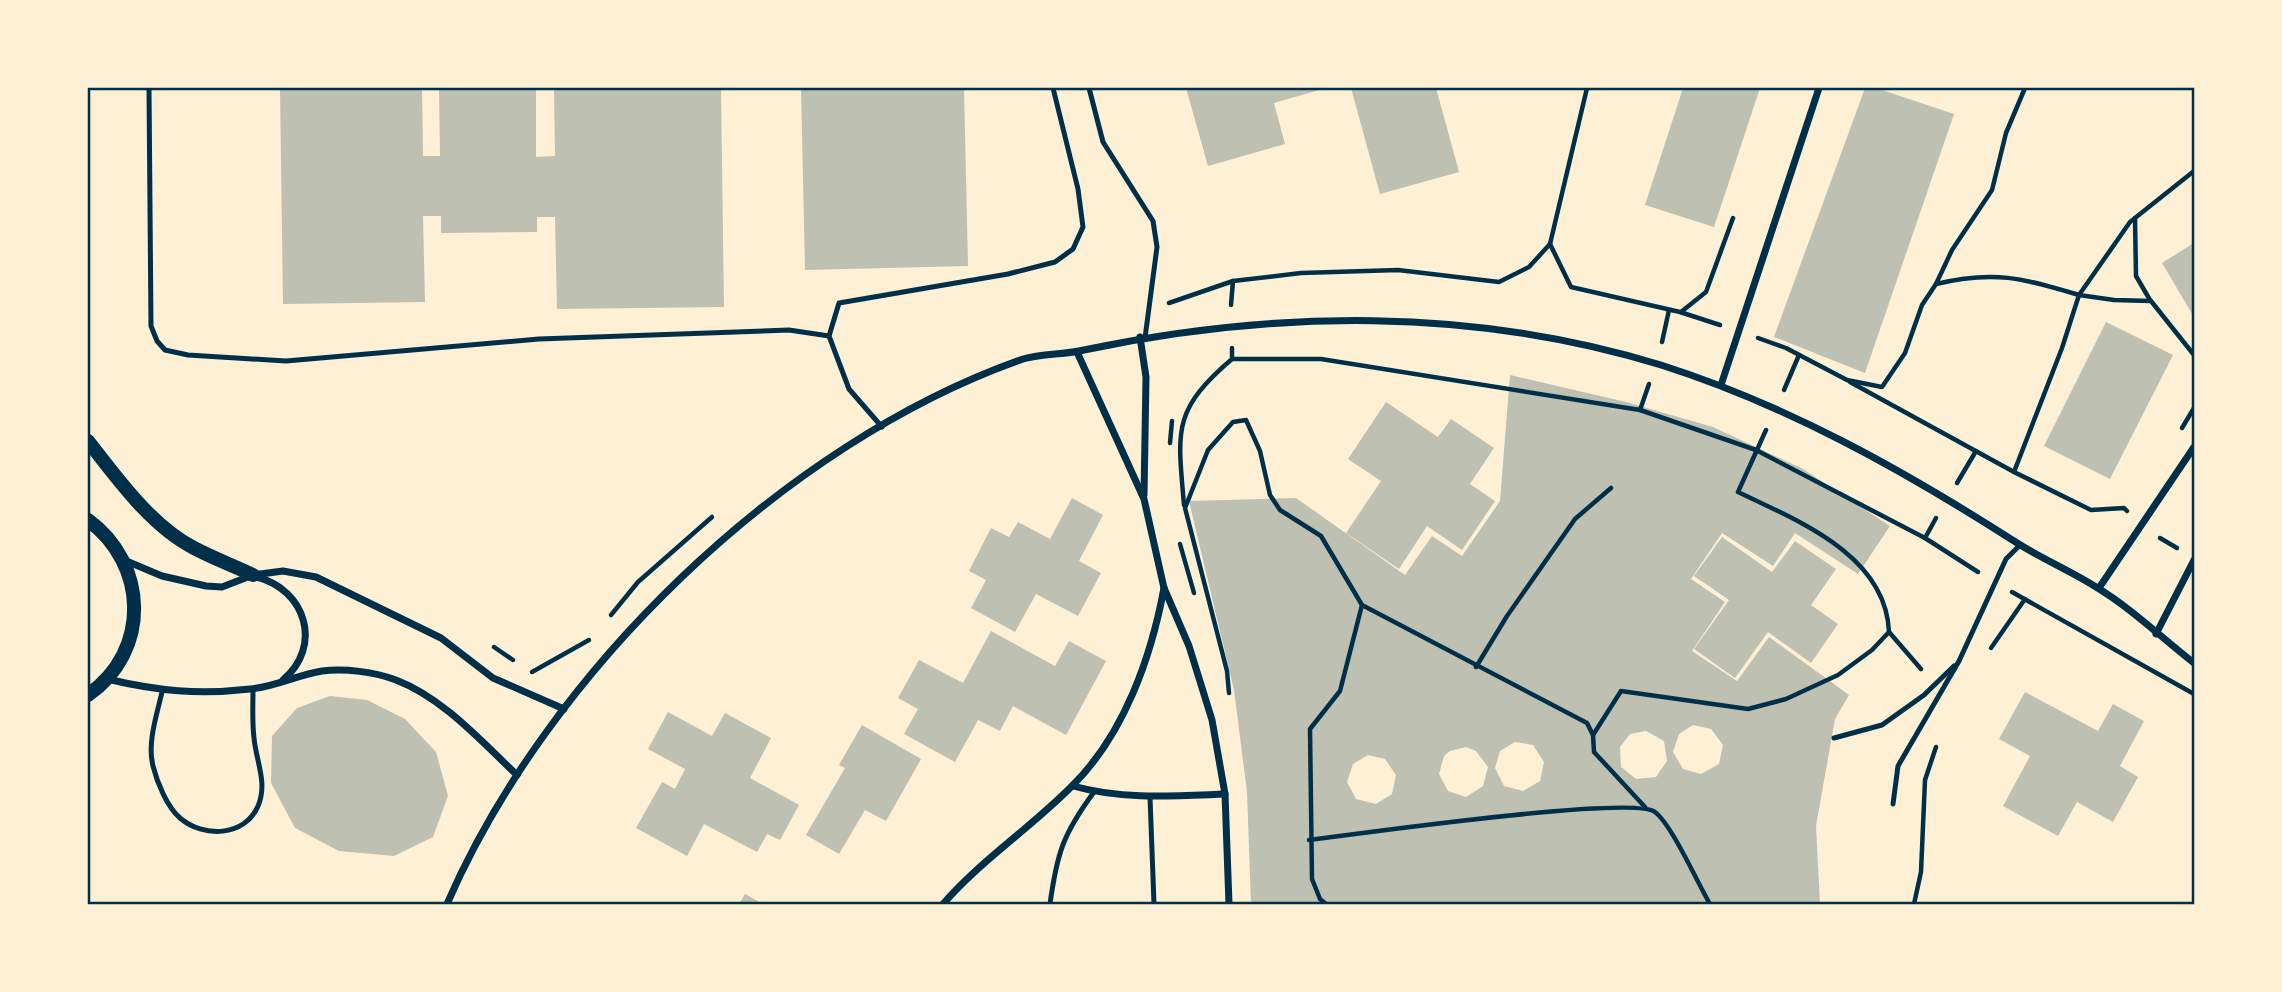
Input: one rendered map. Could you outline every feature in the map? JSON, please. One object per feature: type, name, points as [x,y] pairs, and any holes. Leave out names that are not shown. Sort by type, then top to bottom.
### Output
[{"type":"main road","points":[[88,441],[150,513],[174,534],[194,548],[253,575]]},
{"type":"main road","points":[[88,520],[105,534],[123,559],[135,594],[134,622],[126,649],[107,679],[88,695]]},
{"type":"street","points":[[1721,385],[1819,88]]},
{"type":"street","points":[[447,905],[484,824],[564,709],[658,600],[726,537],[811,470],[882,427],[958,386],[1028,357],[1077,352],[1143,338],[1233,326],[1309,320],[1454,323],[1571,341],[1721,385],[1777,408],[1936,491],[2020,545],[2099,588],[2194,663]]},
{"type":"street","points":[[1143,338],[1146,377],[1144,499]]},
{"type":"street","points":[[1077,352],[1144,499],[1164,588],[1189,646],[1212,720],[1225,794],[1229,905]]},
{"type":"street","points":[[2099,588],[2194,447]]},
{"type":"street","points":[[123,559],[189,584],[222,587],[253,575],[283,570],[316,577],[441,638],[494,678],[564,709]]},
{"type":"street","points":[[2156,634],[2194,560]]},
{"type":"street","points":[[253,575],[273,581],[287,591],[297,603],[304,627],[305,643],[299,663],[278,684]]},
{"type":"street","points":[[943,905],[998,849],[1073,786],[1103,751],[1143,668],[1157,629],[1164,588]]},
{"type":"street","points":[[107,679],[162,692],[207,694],[253,689],[323,671],[345,671],[394,679],[418,690],[443,708],[517,775]]},
{"type":"street","points":[[1073,786],[1094,792],[1150,797],[1225,794]]},
{"type":"lane","points":[[149,88],[151,326],[165,350],[188,355],[286,361],[540,339],[789,330],[829,336]]},
{"type":"lane","points":[[882,427],[849,389],[829,336],[839,303],[1008,274],[1055,262],[1073,249],[1083,227],[1078,189],[1052,88]]},
{"type":"lane","points":[[1088,88],[1103,142],[1153,221],[1157,247],[1143,338]]},
{"type":"lane","points":[[1893,804],[1898,766],[1959,661],[2006,559],[2020,545]]},
{"type":"lane","points":[[1835,737],[1882,725],[1935,685],[1959,661]]},
{"type":"lane","points":[[162,692],[153,732],[152,764],[165,797],[180,818],[202,830],[226,832],[243,824],[258,807],[262,781],[254,739],[253,689]]},
{"type":"lane","points":[[1050,905],[1056,859],[1070,824],[1094,792]]},
{"type":"lane","points":[[1150,797],[1154,905]]},
{"type":"path","points":[[2025,88],[2006,132],[1992,190],[1952,250],[1936,284],[1973,275],[2006,277],[2079,295],[2151,301]]},
{"type":"path","points":[[2014,472],[2062,348],[2079,295],[2135,218],[2194,171]]},
{"type":"path","points":[[1680,312],[1706,292],[1733,218]]},
{"type":"path","points":[[2135,218],[2136,276],[2151,301],[2194,355]]},
{"type":"path","points":[[1196,553],[1185,508],[1178,456],[1181,425],[1200,386],[1231,359],[1233,281]]},
{"type":"path","points":[[1233,359],[1321,359],[1640,410],[1756,450],[1925,538],[1986,577]]},
{"type":"path","points":[[1846,380],[2014,472],[2091,510],[2124,508],[2140,526],[2184,552]]},
{"type":"path","points":[[1185,508],[1208,450],[1233,422],[1246,420],[1260,451],[1270,495],[1280,510],[1321,536],[1362,605],[1587,723],[1593,735],[1594,752],[1645,807],[1663,820],[1710,905]]},
{"type":"path","points":[[1756,450],[1738,492],[1820,536],[1865,568],[1878,587],[1888,610],[1889,632],[1935,685]]},
{"type":"path","points":[[1476,667],[1507,616],[1575,519],[1611,488]]},
{"type":"path","points":[[2006,589],[2194,694]]},
{"type":"path","points":[[1989,651],[2025,599]]},
{"type":"path","points":[[1326,905],[1320,899],[1312,879],[1309,840],[1310,729],[1340,691],[1362,605]]},
{"type":"path","points":[[1593,735],[1621,691],[1748,709],[1786,699],[1838,674],[1872,650],[1889,632]]},
{"type":"path","points":[[1914,905],[1920,872],[1925,780],[1938,741]]},
{"type":"path","points":[[1309,840],[1585,808],[1645,807]]},
{"type":"building","points":[[280,88],[422,88],[423,156],[440,156],[439,88],[536,88],[536,157],[555,156],[554,88],[721,88],[724,307],[557,309],[555,217],[537,217],[537,232],[441,233],[441,216],[423,216],[425,302],[283,304]]},
{"type":"building","points":[[801,88],[964,88],[968,266],[805,270]]},
{"type":"building","points":[[1186,88],[1326,88],[1274,103],[1285,144],[1208,166]]},
{"type":"building","points":[[1351,88],[1436,88],[1459,172],[1380,194]]},
{"type":"building","points":[[1683,88],[1760,88],[1714,227],[1645,205]]},
{"type":"building","points":[[1865,88],[1876,88],[1954,114],[1865,373],[1774,337]]},
{"type":"building","points":[[2194,243],[2194,317],[2162,263]]},
{"type":"building","points":[[2106,322],[2173,355],[2110,479],[2044,446]]},
{"type":"building","points":[[1510,375],[1626,402],[1713,427],[1803,469],[1890,526],[1858,574],[1795,533],[1773,566],[1722,533],[1691,579],[1725,602],[1692,651],[1737,681],[1769,637],[1849,695],[1835,719],[1816,826],[1820,904],[1251,904],[1247,792],[1234,690],[1189,501],[1296,498],[1405,575],[1432,536],[1462,556],[1500,501]],"holes":[[[1693,725],[1711,729],[1723,745],[1719,764],[1701,774],[1683,769],[1673,752],[1679,734]],[[1646,731],[1664,741],[1667,761],[1656,777],[1636,779],[1621,767],[1620,747],[1630,734]],[[1515,742],[1533,745],[1544,762],[1540,781],[1523,791],[1504,786],[1495,768],[1500,751]],[[1466,747],[1476,751],[1488,767],[1483,786],[1466,797],[1448,791],[1439,774],[1444,756],[1450,751]],[[1368,755],[1385,759],[1396,775],[1392,794],[1376,804],[1356,799],[1347,782],[1353,764]]]},
{"type":"building","points":[[1386,402],[1438,437],[1451,419],[1494,448],[1470,484],[1495,501],[1462,550],[1427,526],[1399,569],[1346,533],[1381,481],[1348,459]]},
{"type":"building","points":[[1072,498],[1103,515],[1079,561],[1101,573],[1078,616],[1036,594],[1015,632],[971,608],[986,580],[969,571],[991,528],[1009,537],[1018,522],[1050,539]]},
{"type":"building","points":[[1722,537],[1772,572],[1795,541],[1836,569],[1811,605],[1838,624],[1811,663],[1768,632],[1735,678],[1694,649],[1729,600],[1694,576]]},
{"type":"building","points":[[991,631],[1055,666],[1069,641],[1106,661],[1066,735],[1013,706],[1000,731],[978,720],[955,762],[904,734],[918,709],[898,698],[919,660],[963,683]]},
{"type":"building","points":[[2025,692],[2098,731],[2113,704],[2144,721],[2120,766],[2138,777],[2113,822],[2077,802],[2058,836],[2003,806],[2030,756],[1999,739]]},
{"type":"building","points":[[330,696],[367,700],[405,719],[436,752],[448,796],[433,837],[394,856],[339,851],[295,828],[271,783],[272,736],[297,708]]},
{"type":"building","points":[[668,712],[712,736],[725,713],[771,738],[750,778],[799,805],[780,840],[767,834],[757,852],[704,824],[687,856],[636,828],[662,782],[675,789],[685,769],[648,749]]},
{"type":"building","points":[[862,725],[921,759],[886,821],[865,810],[839,854],[806,835],[845,768],[839,765]]},
{"type":"building","points":[[745,894],[763,904],[739,904]]}]
